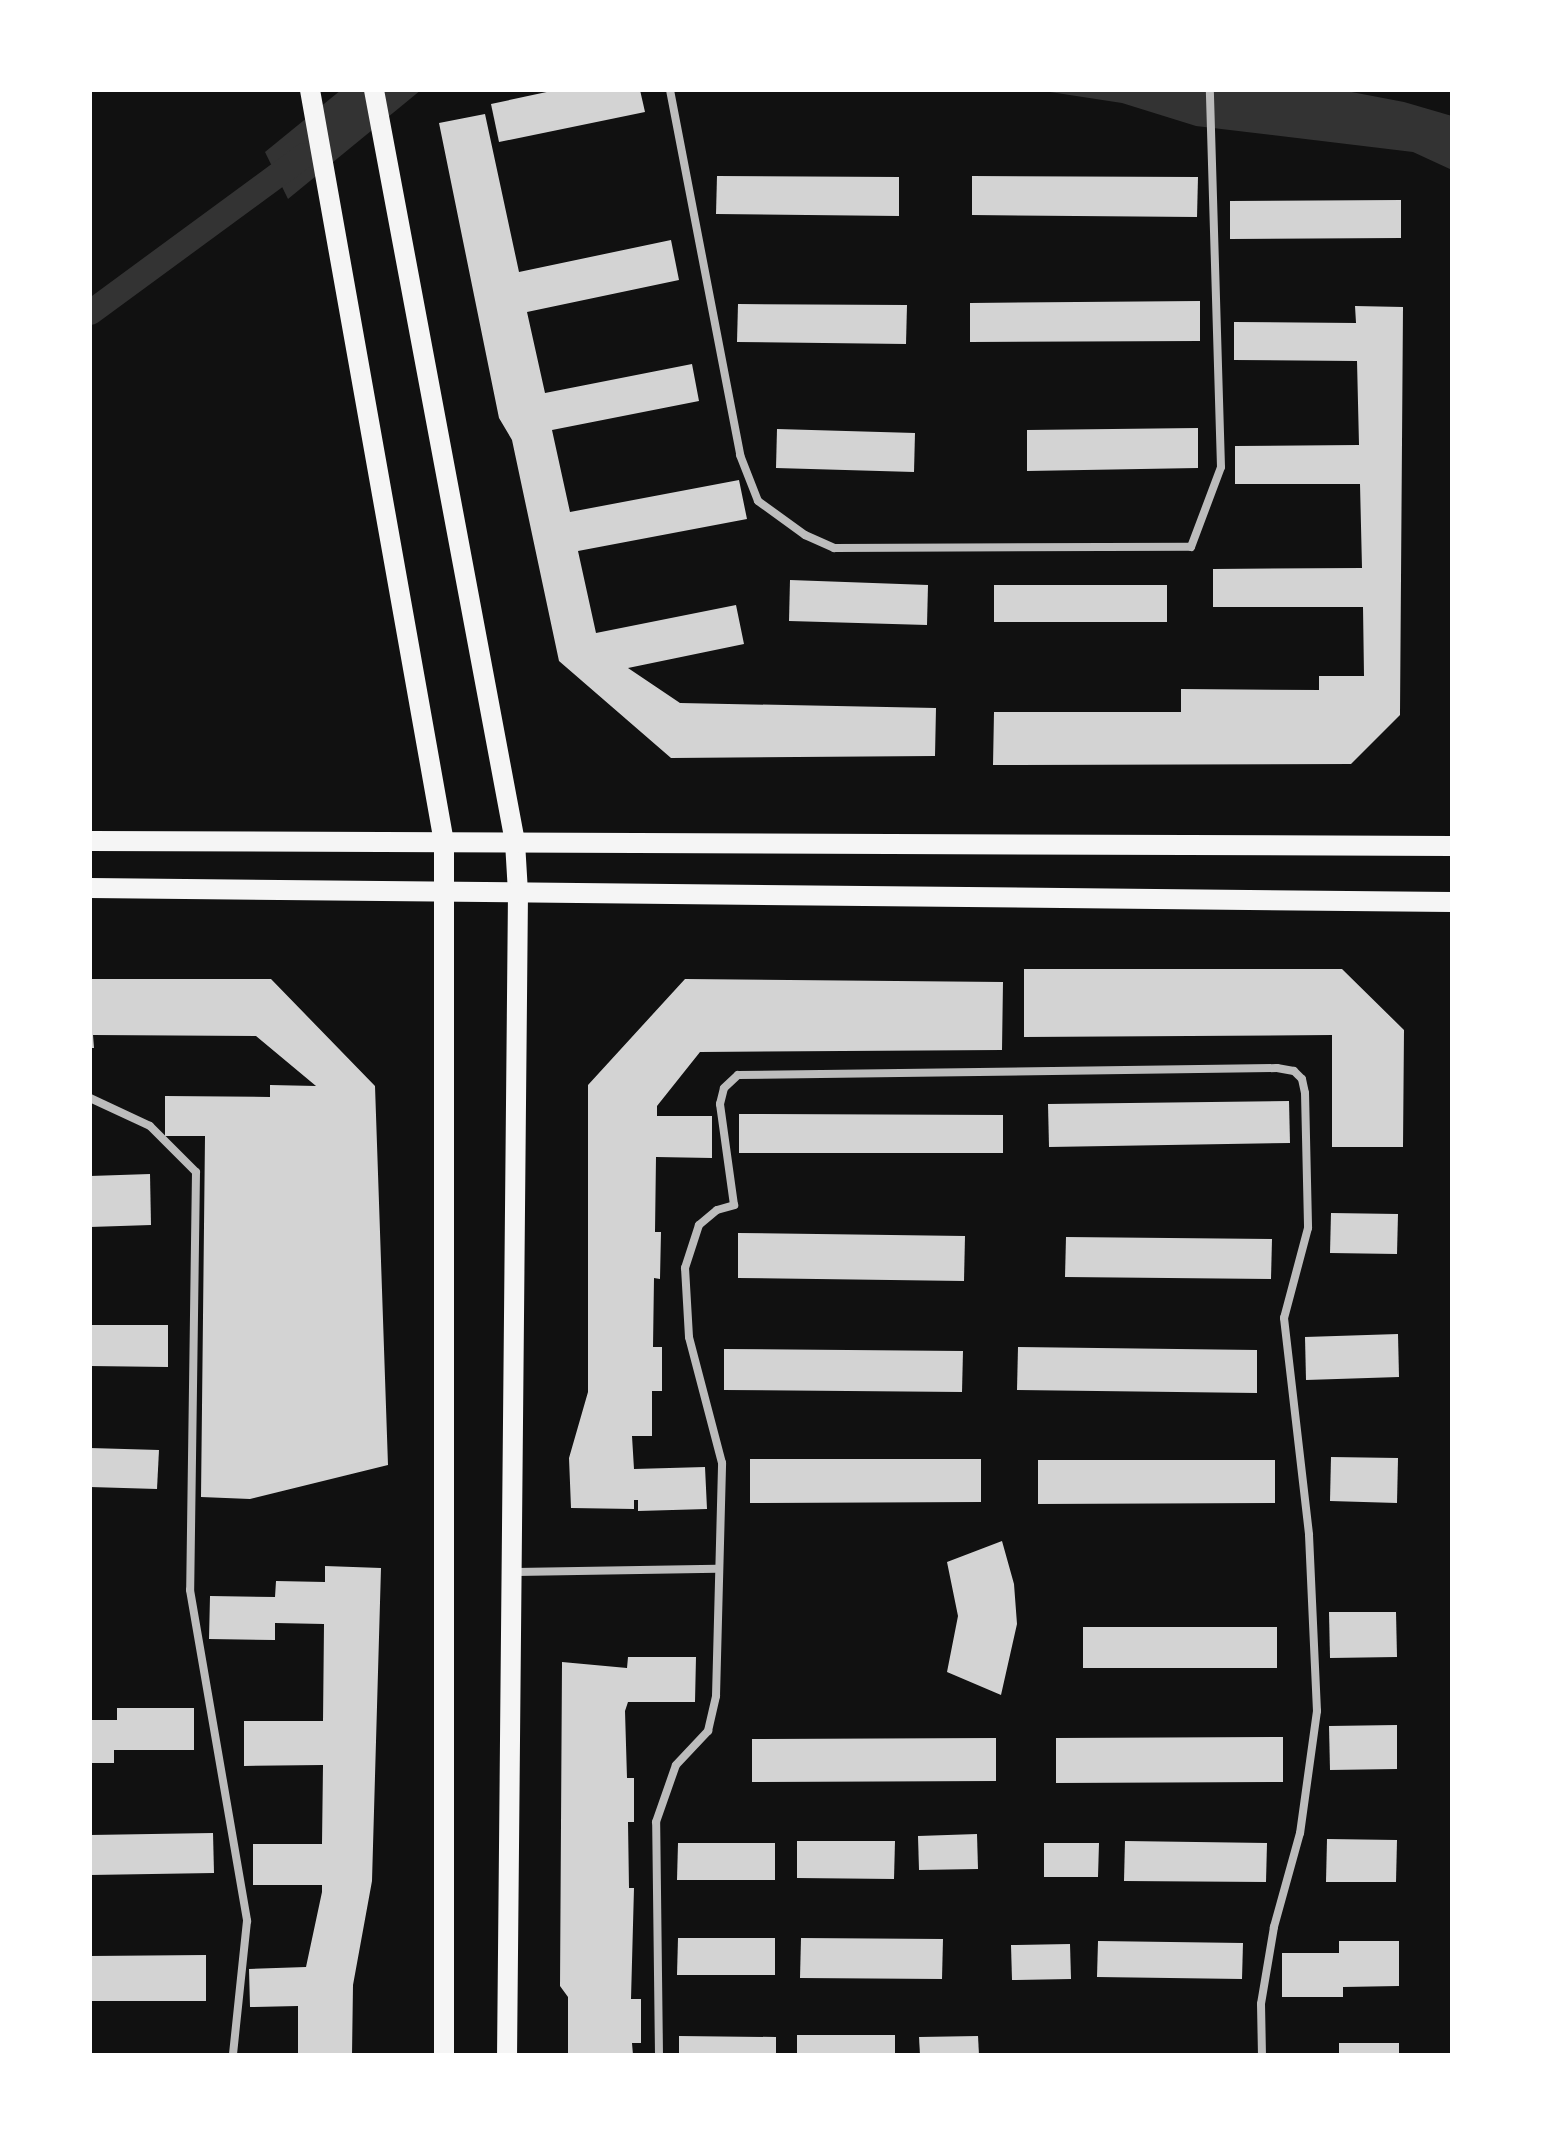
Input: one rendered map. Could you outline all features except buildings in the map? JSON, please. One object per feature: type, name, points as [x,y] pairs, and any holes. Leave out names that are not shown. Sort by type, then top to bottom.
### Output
[{"type":"main road","points":[[310,90],[444,842],[444,2055]]},
{"type":"main road","points":[[374,90],[515,842],[518,892],[507,2055]]},
{"type":"main road","points":[[90,840],[1452,846]]},
{"type":"main road","points":[[90,888],[1452,902]]},
{"type":"lane","points":[[670,90],[740,455],[758,501],[805,535],[834,548],[1190,546],[1221,467],[1210,90]]},
{"type":"lane","points":[[659,2055],[656,1822],[676,1765],[708,1732],[716,1696],[722,1464],[690,1337],[686,1268],[699,1225],[717,1210],[734,1205],[720,1104],[724,1088],[738,1075],[1294,1071],[1302,1079],[1305,1093],[1308,1228],[1284,1318],[1309,1535],[1317,1711],[1300,1833],[1274,1927],[1261,2004],[1262,2055]]},
{"type":"lane","points":[[90,1098],[150,1126],[196,1172],[190,1590],[247,1922],[234,2055]]},
{"type":"lane","points":[[512,1572],[717,1568]]},
{"type":"shaded area","points":[[341,90],[421,90],[288,199],[265,152]]},
{"type":"shaded area","points":[[1037,90],[1341,90],[1404,102],[1452,116],[1452,170],[1413,152],[1196,126],[1122,103]]},
{"type":"waterway","points":[[90,312],[304,155]]}]
